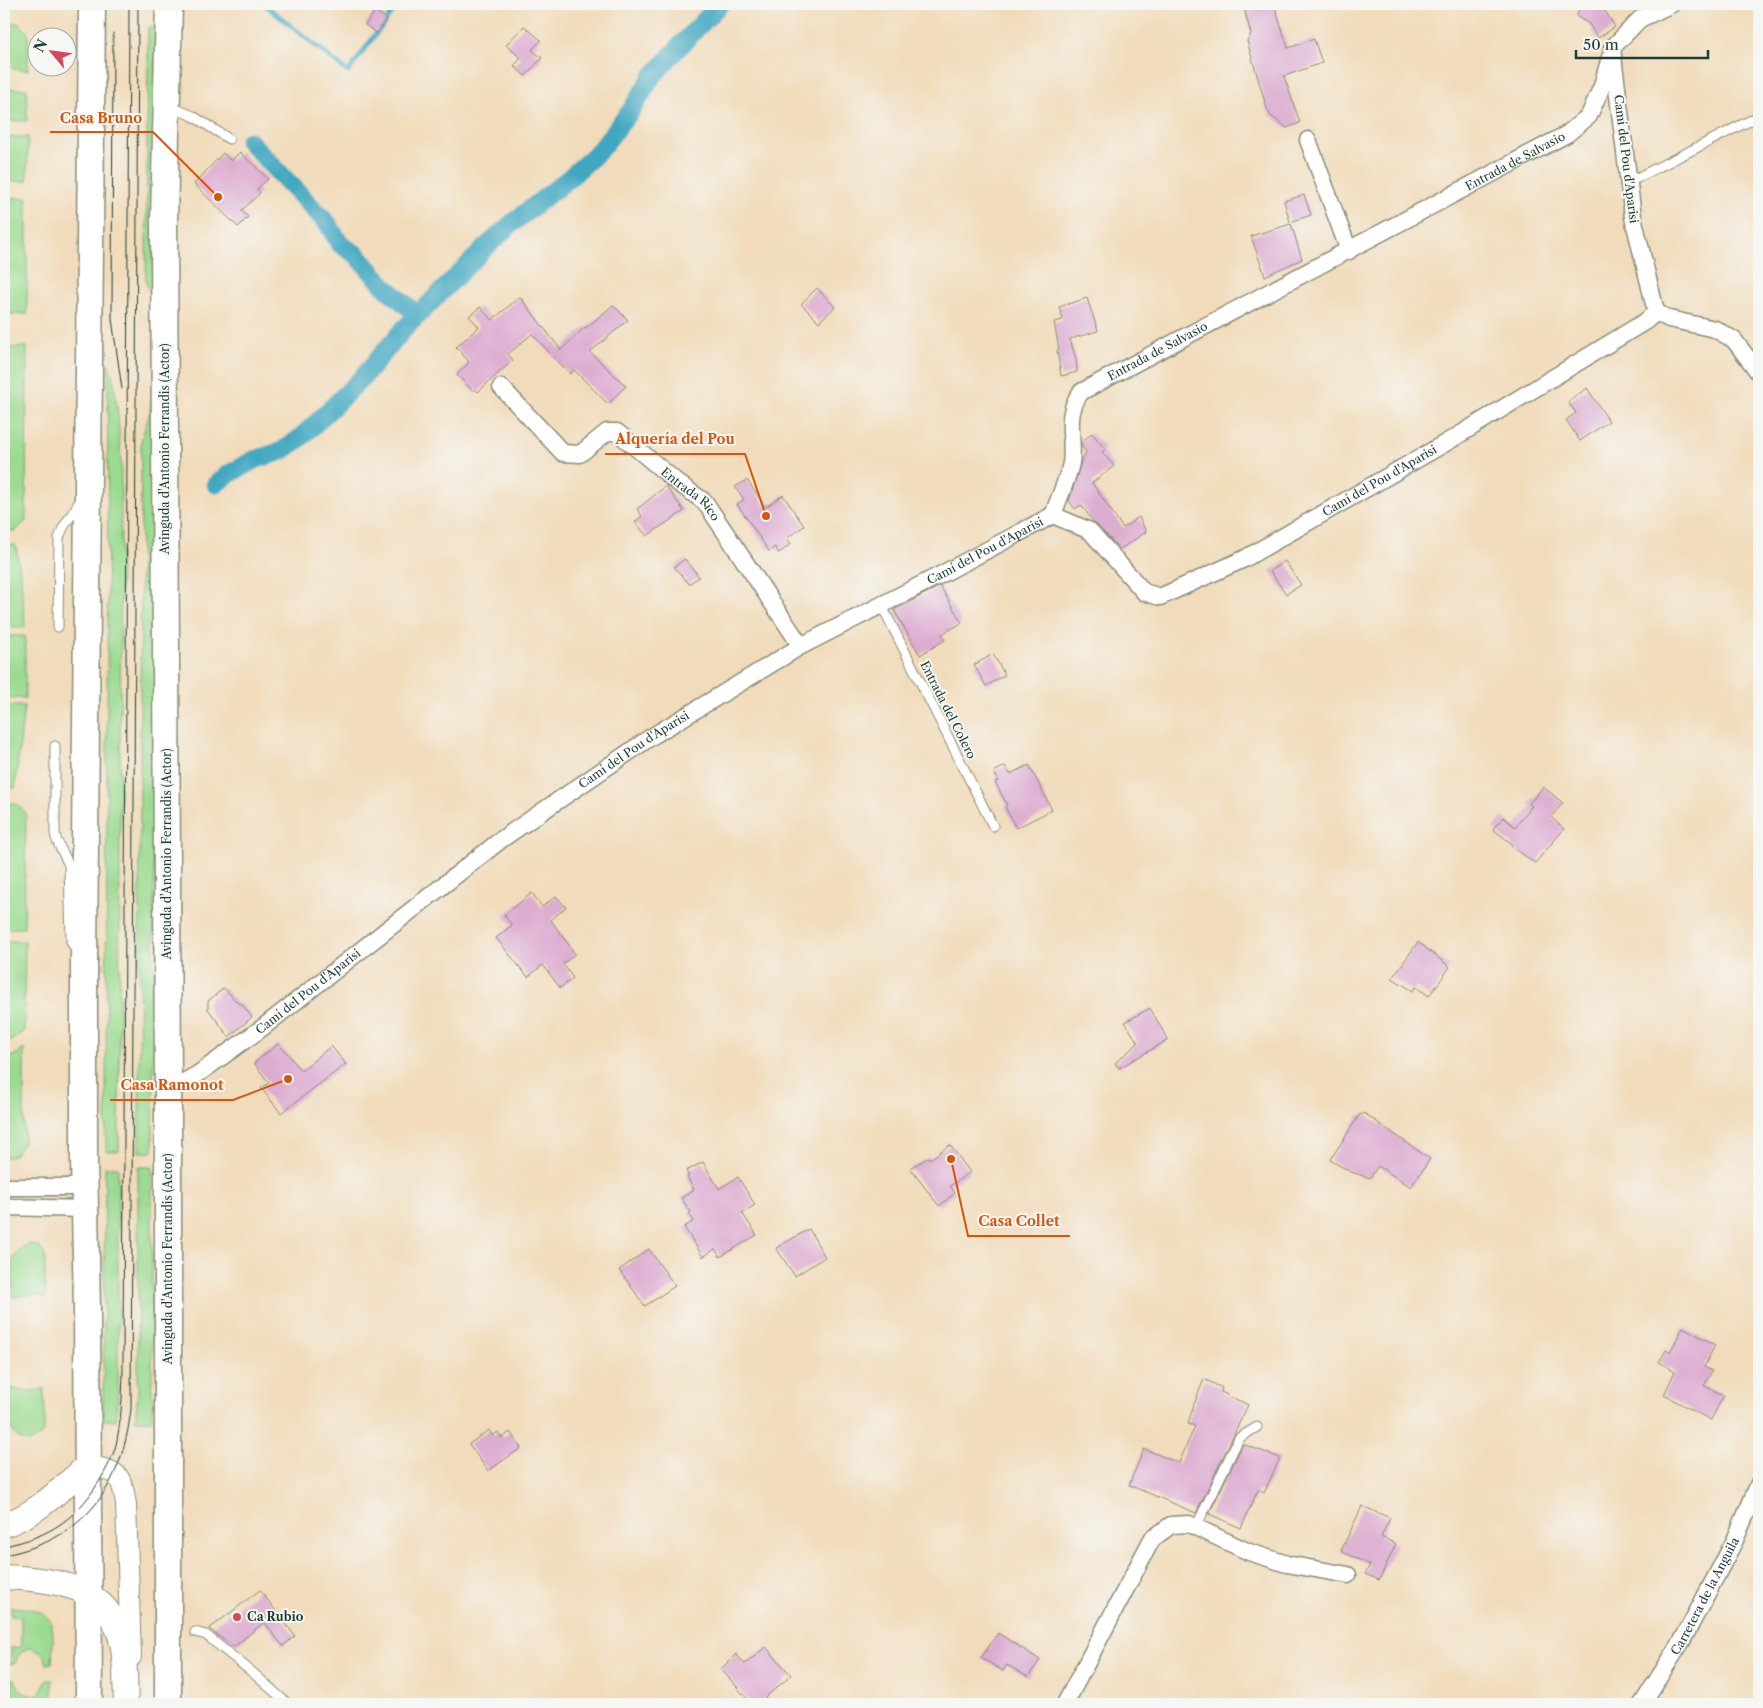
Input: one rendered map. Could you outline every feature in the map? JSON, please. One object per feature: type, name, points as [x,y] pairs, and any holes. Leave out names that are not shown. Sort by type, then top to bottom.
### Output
[{"type":"main road","points":[[89,1704],[84,965],[92,4]]},
{"type":"main road","name":"Avinguda d'Antonio Ferrandis (Actor)","points":[[168,1704],[168,1091],[164,221],[169,4]]},
{"type":"main road","points":[[4,1525],[24,1517],[40,1506],[87,1466]]},
{"type":"main road","points":[[4,1577],[56,1582],[88,1593],[103,1604],[115,1621],[122,1644],[126,1704]]},
{"type":"street","points":[[1612,48],[1640,19],[1672,4]]},
{"type":"street","name":"Camí del Pou d'Aparisi","points":[[168,1091],[198,1074],[262,1028],[502,839],[651,737],[801,646],[881,604],[1053,515],[1090,531],[1144,592],[1160,597],[1244,559],[1462,433],[1646,321],[1656,312],[1633,217],[1612,48]]},
{"type":"street","name":"Entrada de Salvasio","points":[[1053,515],[1071,464],[1071,414],[1074,402],[1081,392],[1567,134],[1589,116],[1602,86],[1612,48]]},
{"type":"street","points":[[1308,140],[1349,251]]},
{"type":"street","points":[[1656,312],[1670,319],[1715,329],[1734,340],[1759,373]]},
{"type":"street","name":"Entrada Rico","points":[[501,386],[564,453],[580,454],[607,432],[617,432],[678,483],[706,502],[801,646]]},
{"type":"street","points":[[4,1186],[85,1198]]},
{"type":"street","points":[[4,1207],[85,1198]]},
{"type":"street","points":[[87,1466],[106,1469],[115,1473],[123,1487],[126,1504],[131,1662],[126,1704]]},
{"type":"street","name":"Carretera de la Anguila","points":[[1642,1704],[1682,1641],[1735,1540],[1759,1483]]},
{"type":"street","points":[[1065,1704],[1152,1539],[1171,1525],[1189,1524],[1249,1552],[1286,1564],[1348,1575]]},
{"type":"lane","points":[[168,106],[193,116],[229,139]]},
{"type":"lane","points":[[1629,182],[1759,116]]},
{"type":"lane","points":[[58,627],[60,538],[68,520],[89,485]]},
{"type":"lane","name":"Entrada del Colero","points":[[881,604],[993,826]]},
{"type":"lane","points":[[55,746],[55,834],[69,865],[71,941],[84,965]]},
{"type":"lane","points":[[1196,1527],[1239,1438],[1257,1427]]},
{"type":"lane","points":[[195,1632],[206,1635],[288,1704]]},
{"type":"green space","points":[[11,22],[20,24],[28,33],[28,70],[14,69],[4,63],[4,26]]},
{"type":"green space","points":[[148,27],[157,27],[152,297],[146,282]]},
{"type":"green space","points":[[4,89],[27,89],[27,121],[4,121]]},
{"type":"green space","points":[[4,137],[28,137],[27,181],[4,181]]},
{"type":"green space","points":[[4,198],[27,198],[27,314],[4,314]]},
{"type":"green space","points":[[27,347],[26,521],[16,531],[4,531],[4,348]]},
{"type":"green space","points":[[108,363],[116,396],[121,466],[119,1151],[106,1151]]},
{"type":"green space","points":[[156,400],[153,1152],[139,1152],[141,441],[150,412],[151,401]]},
{"type":"green space","points":[[4,545],[16,545],[25,627],[4,627]]},
{"type":"green space","points":[[4,636],[25,636],[25,698],[4,698]]},
{"type":"green space","points":[[4,706],[24,706],[15,788],[4,788]]},
{"type":"green space","points":[[4,803],[15,803],[26,813],[24,928],[4,928]]},
{"type":"green space","points":[[4,941],[25,941],[24,1031],[4,1046]]},
{"type":"green space","points":[[24,1049],[24,1142],[16,1154],[4,1158],[4,1062]]},
{"type":"green space","points":[[105,1167],[118,1167],[118,1385],[116,1420],[103,1420]]},
{"type":"green space","points":[[138,1167],[152,1167],[152,1420],[135,1420],[138,1393]]},
{"type":"green space","points":[[30,1244],[43,1251],[45,1256],[45,1298],[29,1295],[13,1298],[12,1266],[14,1259],[22,1248]]},
{"type":"green space","points":[[12,1388],[36,1391],[44,1388],[44,1427],[40,1436],[32,1441],[22,1440],[12,1430],[10,1418]]},
{"type":"green space","points":[[11,1607],[37,1611],[50,1620],[53,1637],[52,1663],[47,1664],[42,1653],[32,1647],[21,1652],[15,1663],[11,1664],[11,1648],[21,1647],[21,1617],[11,1616]]},
{"type":"green space","points":[[11,1679],[15,1679],[18,1687],[30,1695],[39,1694],[47,1680],[52,1680],[53,1704],[22,1704],[22,1697],[12,1697]]},
{"type":"building","points":[[1243,4],[1274,4],[1288,48],[1314,39],[1322,63],[1284,76],[1300,123],[1287,128],[1271,116],[1267,109],[1247,41],[1251,34]]},
{"type":"building","points":[[1582,4],[1601,4],[1615,27],[1598,38],[1589,24],[1576,16]]},
{"type":"building","points":[[375,11],[387,19],[377,33],[365,25]]},
{"type":"building","points":[[524,26],[541,40],[532,50],[542,58],[525,76],[514,66],[521,58],[506,45]]},
{"type":"building","points":[[240,152],[268,179],[257,189],[260,193],[241,211],[248,217],[238,227],[194,184],[223,153],[231,161]]},
{"type":"building","points":[[1304,195],[1311,215],[1290,222],[1284,201]]},
{"type":"building","points":[[1291,224],[1302,259],[1265,276],[1251,236]]},
{"type":"building","points":[[817,288],[835,307],[819,322],[801,304]]},
{"type":"building","points":[[520,297],[561,350],[585,327],[613,305],[628,320],[590,352],[626,386],[608,404],[574,370],[570,374],[532,334],[508,354],[513,360],[478,392],[475,389],[473,391],[457,375],[469,362],[456,347],[479,327],[469,316],[480,307],[492,320]]},
{"type":"building","points":[[1087,298],[1098,331],[1070,339],[1076,359],[1077,372],[1061,376],[1054,322],[1063,320],[1059,307]]},
{"type":"building","points":[[1587,388],[1609,421],[1580,441],[1566,420],[1576,413],[1568,402]]},
{"type":"building","points":[[1092,433],[1105,449],[1102,452],[1114,466],[1092,483],[1123,528],[1139,517],[1146,532],[1120,549],[1093,521],[1081,505],[1075,509],[1069,501],[1086,452],[1082,447],[1082,442]]},
{"type":"building","points":[[747,480],[766,507],[783,495],[804,526],[787,538],[791,544],[779,553],[775,547],[769,551],[737,504],[744,499],[735,487]]},
{"type":"building","points":[[666,486],[684,511],[647,536],[635,522],[642,516],[637,509]]},
{"type":"building","points":[[685,559],[699,577],[689,584],[674,567]]},
{"type":"building","points":[[1285,561],[1301,585],[1286,594],[1270,571]]},
{"type":"building","points":[[940,586],[962,623],[942,634],[945,640],[920,655],[894,610]]},
{"type":"building","points":[[993,654],[1005,675],[986,686],[974,665]]},
{"type":"building","points":[[1029,765],[1052,810],[1016,828],[995,782],[998,781],[994,772],[1005,766],[1010,774]]},
{"type":"building","points":[[1543,787],[1563,803],[1551,817],[1564,829],[1535,863],[1511,846],[1512,844],[1493,829],[1503,817],[1515,827],[1532,806],[1529,804]]},
{"type":"building","points":[[532,893],[542,907],[556,896],[566,907],[551,920],[575,954],[563,964],[573,978],[560,988],[543,965],[528,977],[496,938],[512,925],[504,915]]},
{"type":"building","points":[[1418,942],[1450,967],[1429,996],[1416,987],[1413,991],[1392,978]]},
{"type":"building","points":[[224,988],[239,1004],[241,1003],[252,1017],[229,1037],[208,1009],[208,1001]]},
{"type":"building","points":[[1150,1008],[1168,1040],[1119,1068],[1115,1063],[1138,1043],[1125,1022]]},
{"type":"building","points":[[278,1044],[301,1071],[331,1046],[346,1064],[281,1113],[261,1088],[269,1083],[254,1063]]},
{"type":"building","points":[[1364,1113],[1430,1159],[1411,1187],[1378,1166],[1370,1178],[1351,1172],[1330,1160],[1360,1114]]},
{"type":"building","points":[[950,1145],[970,1172],[950,1186],[955,1193],[939,1206],[910,1168],[929,1157],[930,1159]]},
{"type":"building","points":[[703,1162],[719,1189],[738,1177],[755,1205],[742,1213],[757,1235],[720,1257],[715,1249],[703,1257],[684,1227],[694,1221],[689,1214],[691,1212],[681,1198],[694,1190],[686,1171]]},
{"type":"building","points":[[809,1229],[825,1257],[795,1276],[776,1248]]},
{"type":"building","points":[[649,1249],[675,1286],[645,1306],[619,1270]]},
{"type":"building","points":[[1683,1327],[1715,1345],[1704,1367],[1712,1371],[1704,1386],[1724,1395],[1711,1420],[1664,1395],[1675,1371],[1659,1362],[1666,1350],[1670,1352]]},
{"type":"building","points":[[1204,1379],[1222,1388],[1221,1392],[1248,1405],[1196,1513],[1129,1485],[1144,1449],[1179,1463],[1195,1426],[1188,1424]]},
{"type":"building","points":[[489,1430],[492,1436],[498,1432],[502,1438],[510,1432],[521,1448],[488,1471],[469,1444]]},
{"type":"building","points":[[1243,1444],[1280,1458],[1264,1493],[1258,1490],[1241,1528],[1209,1514]]},
{"type":"building","points":[[1362,1506],[1390,1518],[1381,1537],[1396,1544],[1379,1580],[1365,1574],[1370,1565],[1341,1551]]},
{"type":"building","name":"Ca Rubio","points":[[260,1590],[295,1636],[283,1646],[264,1622],[234,1647],[209,1629]]},
{"type":"building","points":[[998,1633],[1040,1660],[1028,1677],[1007,1665],[1003,1671],[981,1658]]},
{"type":"building","points":[[766,1647],[791,1675],[758,1704],[752,1704],[721,1669],[736,1654],[745,1664]]},
{"type":"waterway","points":[[264,4],[348,72],[398,4]]},
{"type":"waterway","points":[[216,484],[227,475],[254,460],[282,451],[299,439],[318,421],[363,377],[402,331],[483,250],[511,224],[567,180],[597,153],[630,112],[652,77],[720,4]]},
{"type":"waterway","points":[[249,141],[328,224],[340,244],[357,255],[384,286],[418,315]]},
{"type":"tram line","points":[[4,1546],[50,1531],[74,1514],[84,1503],[110,1462],[117,1440],[121,1410],[123,1369],[129,4]]},
{"type":"tram line","points":[[4,1555],[32,1548],[56,1537],[77,1523],[94,1506],[108,1486],[119,1463],[131,1409],[138,4]]},
{"type":"tram line","points":[[113,33],[112,319],[122,389]]},
{"type":"place","name":"Casa Bruno","points":[[218,197]]},
{"type":"place","name":"Alquería del Pou","points":[[766,516]]},
{"type":"place","name":"Casa Ramonot","points":[[288,1079]]},
{"type":"place","name":"Casa Collet","points":[[951,1159]]},
{"type":"place","name":"Ca Rubio","points":[[237,1617]]}]
